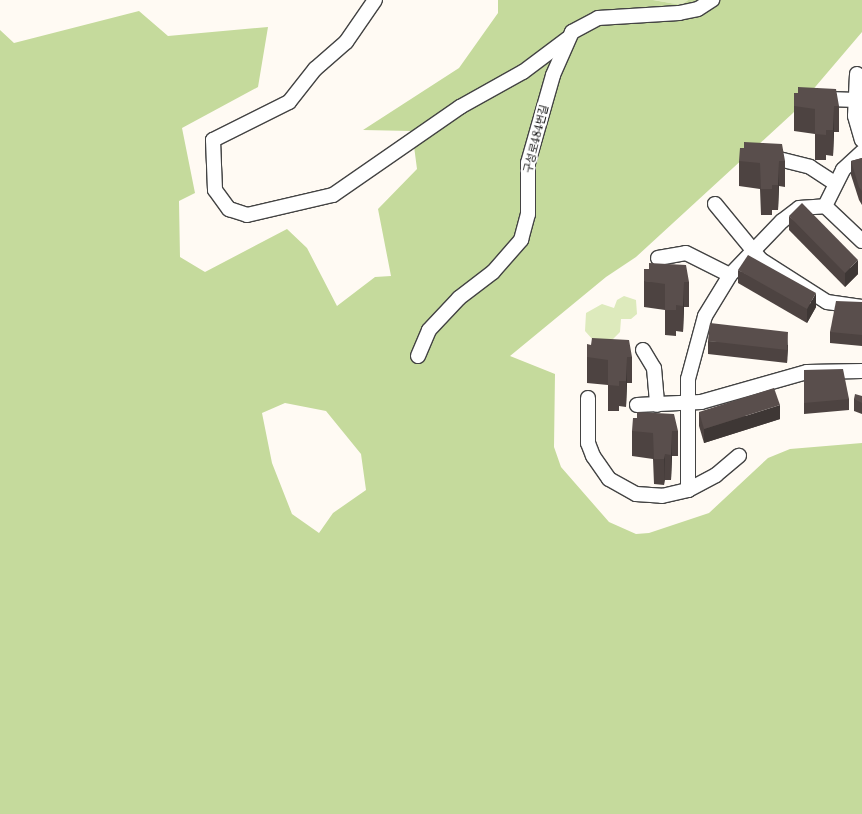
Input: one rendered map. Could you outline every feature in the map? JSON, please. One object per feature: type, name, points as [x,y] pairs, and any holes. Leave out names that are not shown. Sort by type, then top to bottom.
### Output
[{"type":"street","points":[[375,0],[346,42],[315,69],[290,102],[213,140],[215,190],[229,209],[247,215],[333,195],[460,108],[523,72],[567,39]]},
{"type":"street","points":[[687,0],[708,3]]},
{"type":"street","name":"구성로484번길","points":[[418,356],[428,330],[459,298],[493,272],[521,240],[528,214],[528,163],[567,39],[579,26],[598,18],[679,13],[708,3]]},
{"type":"street","points":[[857,74],[856,124],[862,140]]},
{"type":"street","points":[[829,99],[856,100]]},
{"type":"street","points":[[825,206],[848,163],[862,152]]},
{"type":"street","points":[[779,159],[810,167],[836,183]]},
{"type":"street","points":[[715,204],[752,251],[820,299],[833,304],[862,307]]},
{"type":"street","points":[[825,206],[862,241]]},
{"type":"street","points":[[688,490],[688,404],[690,369],[699,332],[730,275],[752,251],[794,211],[825,206]]},
{"type":"street","points":[[658,258],[686,252],[730,275]]},
{"type":"street","points":[[643,350],[654,368],[657,405]]},
{"type":"street","points":[[637,405],[688,404],[807,372],[862,371]]},
{"type":"street","points":[[588,398],[589,448],[609,479],[644,496],[669,496],[688,490],[716,475],[739,456]]},
{"type":"green space","points":[[498,0],[653,0],[682,5],[688,0],[862,0],[862,32],[793,113],[636,257],[606,277],[510,356],[555,374],[554,447],[561,467],[609,522],[636,534],[649,533],[709,513],[768,458],[790,449],[862,443],[862,814],[0,814],[0,30],[14,43],[139,11],[168,36],[268,27],[258,87],[182,128],[195,193],[179,201],[180,257],[205,272],[287,229],[307,248],[337,306],[375,277],[391,276],[378,209],[417,169],[412,131],[363,130],[459,68],[498,13]],"holes":[[[285,403],[326,411],[361,454],[366,490],[333,513],[319,533],[292,514],[272,463],[262,413]]]},
{"type":"green space","points":[[653,0],[688,0],[682,5]]},
{"type":"green space","points":[[624,296],[636,300],[637,314],[631,319],[621,319],[620,332],[611,341],[593,340],[585,331],[586,313],[602,304],[614,308],[617,300]]},
{"type":"building","points":[[798,87],[836,89],[839,106],[834,106],[833,130],[826,130],[826,135],[815,134],[815,109],[794,106],[794,93],[798,93]]},
{"type":"building","points":[[744,142],[782,144],[785,161],[779,161],[778,185],[772,185],[772,189],[761,189],[760,163],[739,161],[740,148],[744,148]]},
{"type":"building","points":[[862,158],[862,191],[859,187],[851,161]]},
{"type":"building","points":[[802,203],[858,260],[845,273],[789,216]]},
{"type":"building","points":[[748,255],[816,293],[807,309],[738,270]]},
{"type":"building","points":[[649,263],[686,265],[689,282],[684,282],[683,306],[676,305],[676,310],[665,310],[665,284],[644,281],[644,269],[649,269]]},
{"type":"building","points":[[836,301],[862,302],[862,335],[830,332]]},
{"type":"building","points":[[710,323],[788,332],[787,350],[708,341]]},
{"type":"building","points":[[592,338],[629,340],[632,357],[627,357],[626,381],[619,381],[619,386],[608,385],[608,360],[587,357],[587,344],[591,345]]},
{"type":"building","points":[[843,369],[849,399],[804,403],[804,370]]},
{"type":"building","points":[[774,388],[780,405],[704,429],[699,412]]},
{"type":"building","points":[[855,394],[862,396],[862,403],[854,399]]},
{"type":"building","points":[[637,412],[674,414],[678,431],[672,431],[671,455],[665,454],[664,459],[654,459],[653,433],[632,431],[633,418],[637,418]]}]
